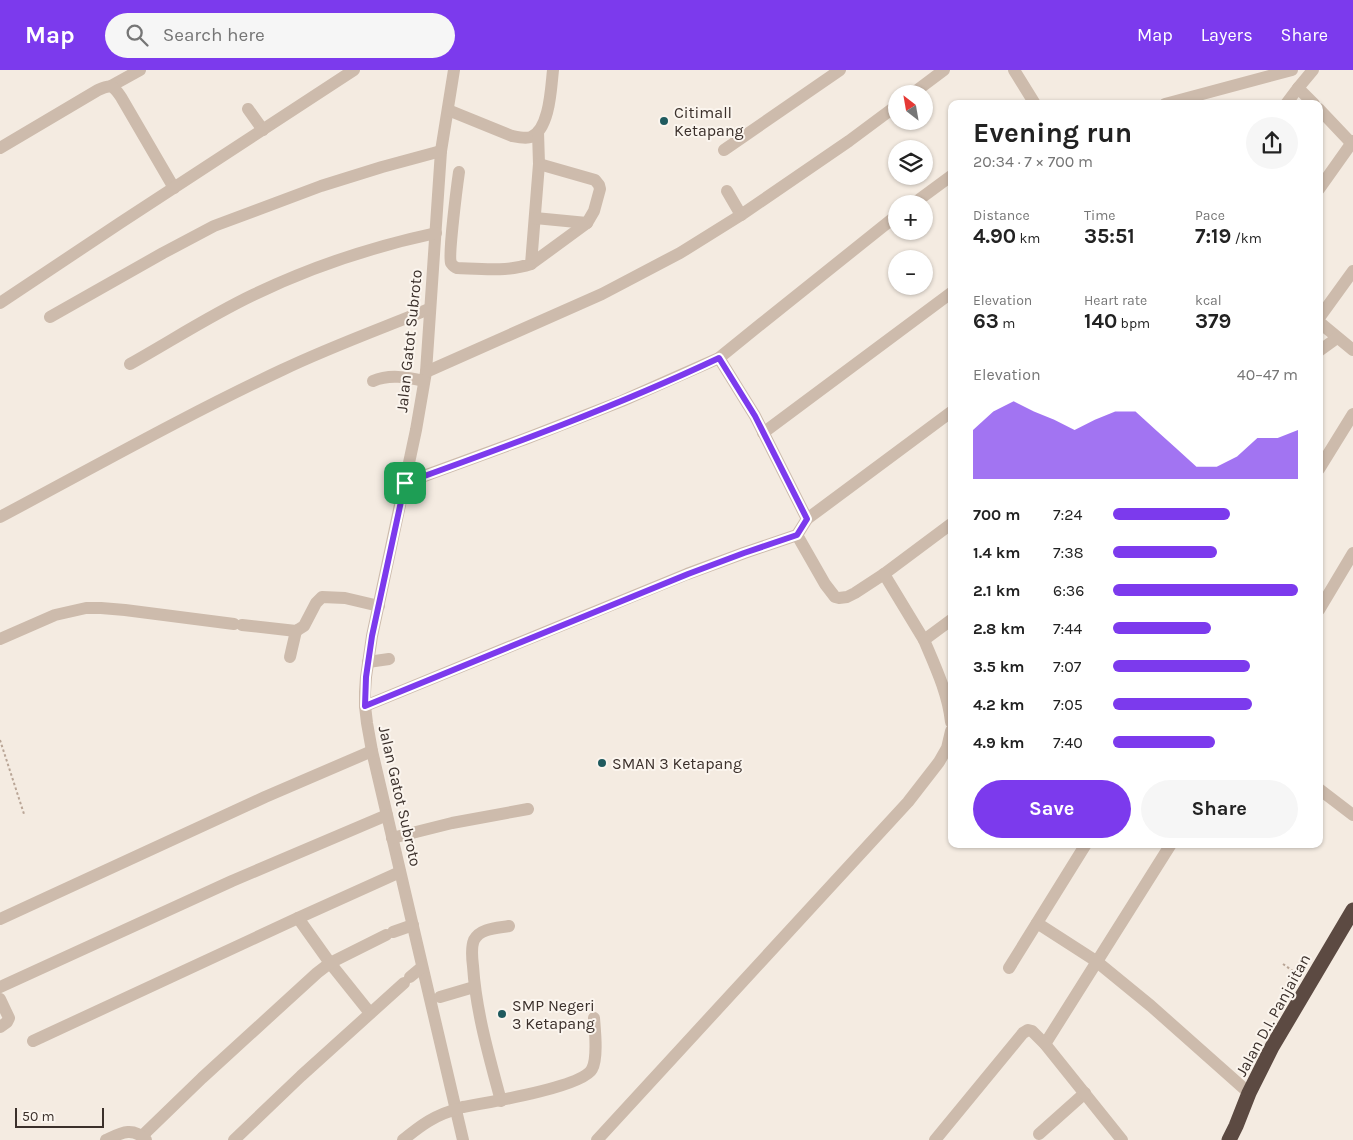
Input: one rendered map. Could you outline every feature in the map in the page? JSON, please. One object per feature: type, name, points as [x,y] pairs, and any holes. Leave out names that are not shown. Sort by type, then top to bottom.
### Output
[{"type":"highway","name":"Jalan D.I. Panjaitan","points":[[1229,1140],[1272,1048],[1353,910]]},
{"type":"street","points":[[0,148],[84,98],[140,70]]},
{"type":"street","points":[[0,303],[354,70]]},
{"type":"street","name":"Jalan Gatot Subroto","points":[[454,70],[442,151],[425,377],[416,430],[372,636],[365,706],[372,751],[422,967],[434,999],[459,1108],[463,1140]]},
{"type":"street","points":[[448,110],[512,136],[531,138],[538,132],[548,110],[553,70]]},
{"type":"street","points":[[724,150],[840,70]]},
{"type":"street","points":[[924,85],[944,70]]},
{"type":"street","points":[[1014,70],[1033,100]]},
{"type":"street","points":[[1180,100],[1292,70]]},
{"type":"street","points":[[1289,100],[1313,70]]},
{"type":"street","points":[[111,86],[121,96],[174,188]]},
{"type":"street","points":[[1298,88],[1310,100]]},
{"type":"street","points":[[248,109],[263,130]]},
{"type":"street","points":[[373,381],[380,378],[425,377],[602,294],[680,253],[741,215],[888,112]]},
{"type":"street","points":[[1323,113],[1352,143],[1323,183]]},
{"type":"street","points":[[531,264],[539,164],[538,132]]},
{"type":"street","points":[[50,317],[214,226],[321,186],[442,151]]},
{"type":"street","points":[[459,172],[450,261],[452,265],[457,268],[518,268],[531,264],[587,223],[594,211],[600,188],[594,180],[539,164]]},
{"type":"street","points":[[925,195],[948,178]]},
{"type":"street","points":[[727,191],[741,215]]},
{"type":"street","points":[[535,218],[587,223]]},
{"type":"street","points":[[405,483],[622,401],[719,358],[888,222]]},
{"type":"street","points":[[130,364],[223,310],[253,295],[351,256],[404,240],[436,239],[452,243]]},
{"type":"street","points":[[1323,314],[1353,271]]},
{"type":"street","points":[[764,433],[948,295]]},
{"type":"street","points":[[0,517],[283,369],[429,309]]},
{"type":"street","points":[[1323,324],[1353,350]]},
{"type":"street","points":[[1323,348],[1337,338]]},
{"type":"street","points":[[719,358],[764,433],[807,519]]},
{"type":"street","points":[[365,706],[688,574],[797,535],[807,519],[948,414]]},
{"type":"street","points":[[1323,463],[1353,414]]},
{"type":"street","points":[[797,535],[825,584],[835,597],[839,598],[847,597],[884,574],[948,526]]},
{"type":"street","points":[[1323,603],[1353,552]]},
{"type":"street","points":[[884,574],[924,640],[938,672],[948,706]]},
{"type":"street","points":[[0,639],[55,615],[86,608],[126,610],[296,631],[304,626],[316,603],[322,597],[345,598],[379,606]]},
{"type":"street","points":[[924,640],[948,622]]},
{"type":"street","points":[[290,656],[296,631]]},
{"type":"street","points":[[368,662],[389,659]]},
{"type":"street","points":[[597,1140],[908,802],[939,762],[948,744]]},
{"type":"street","points":[[0,919],[256,801],[372,751]]},
{"type":"street","points":[[1323,792],[1353,815]]},
{"type":"street","points":[[392,838],[452,823],[528,809]]},
{"type":"street","points":[[0,987],[223,885],[387,815]]},
{"type":"street","points":[[1009,968],[1084,848]]},
{"type":"street","points":[[1045,1044],[1168,848]]},
{"type":"street","points":[[33,1041],[400,872]]},
{"type":"street","points":[[298,918],[330,963],[370,1013]]},
{"type":"street","points":[[1037,923],[1096,961],[1152,1006],[1249,1094]]},
{"type":"street","points":[[106,1140],[129,1131],[144,1138],[202,1078],[295,992],[330,963],[390,933],[413,925]]},
{"type":"street","points":[[501,1101],[483,1035],[474,987],[472,957],[474,940],[482,932],[509,926]]},
{"type":"street","points":[[234,1140],[422,967]]},
{"type":"street","points":[[434,999],[474,987]]},
{"type":"street","points":[[0,999],[9,1018],[0,1027]]},
{"type":"street","points":[[403,1140],[414,1130],[436,1116],[459,1108],[501,1101],[556,1087],[580,1078],[592,1069],[595,1054],[594,1018]]},
{"type":"street","points":[[934,1140],[1023,1033],[1028,1030],[1032,1031],[1045,1044],[1122,1140]]},
{"type":"street","points":[[1038,1134],[1085,1093]]},
{"type":"path","points":[[0,740],[24,814]]},
{"type":"path","points":[[1283,964],[1310,983]]},
{"type":"place","name":"Citimall Ketapang","points":[[664,121]]},
{"type":"place","name":"SMAN 3 Ketapang","points":[[602,763]]},
{"type":"place","name":"SMP Negeri 3 Ketapang","points":[[502,1014]]},
{"type":"route","points":[[719,358],[755,416],[807,519],[797,535],[688,574],[365,706],[366,677],[372,636],[405,483],[622,401],[719,358]]}]
